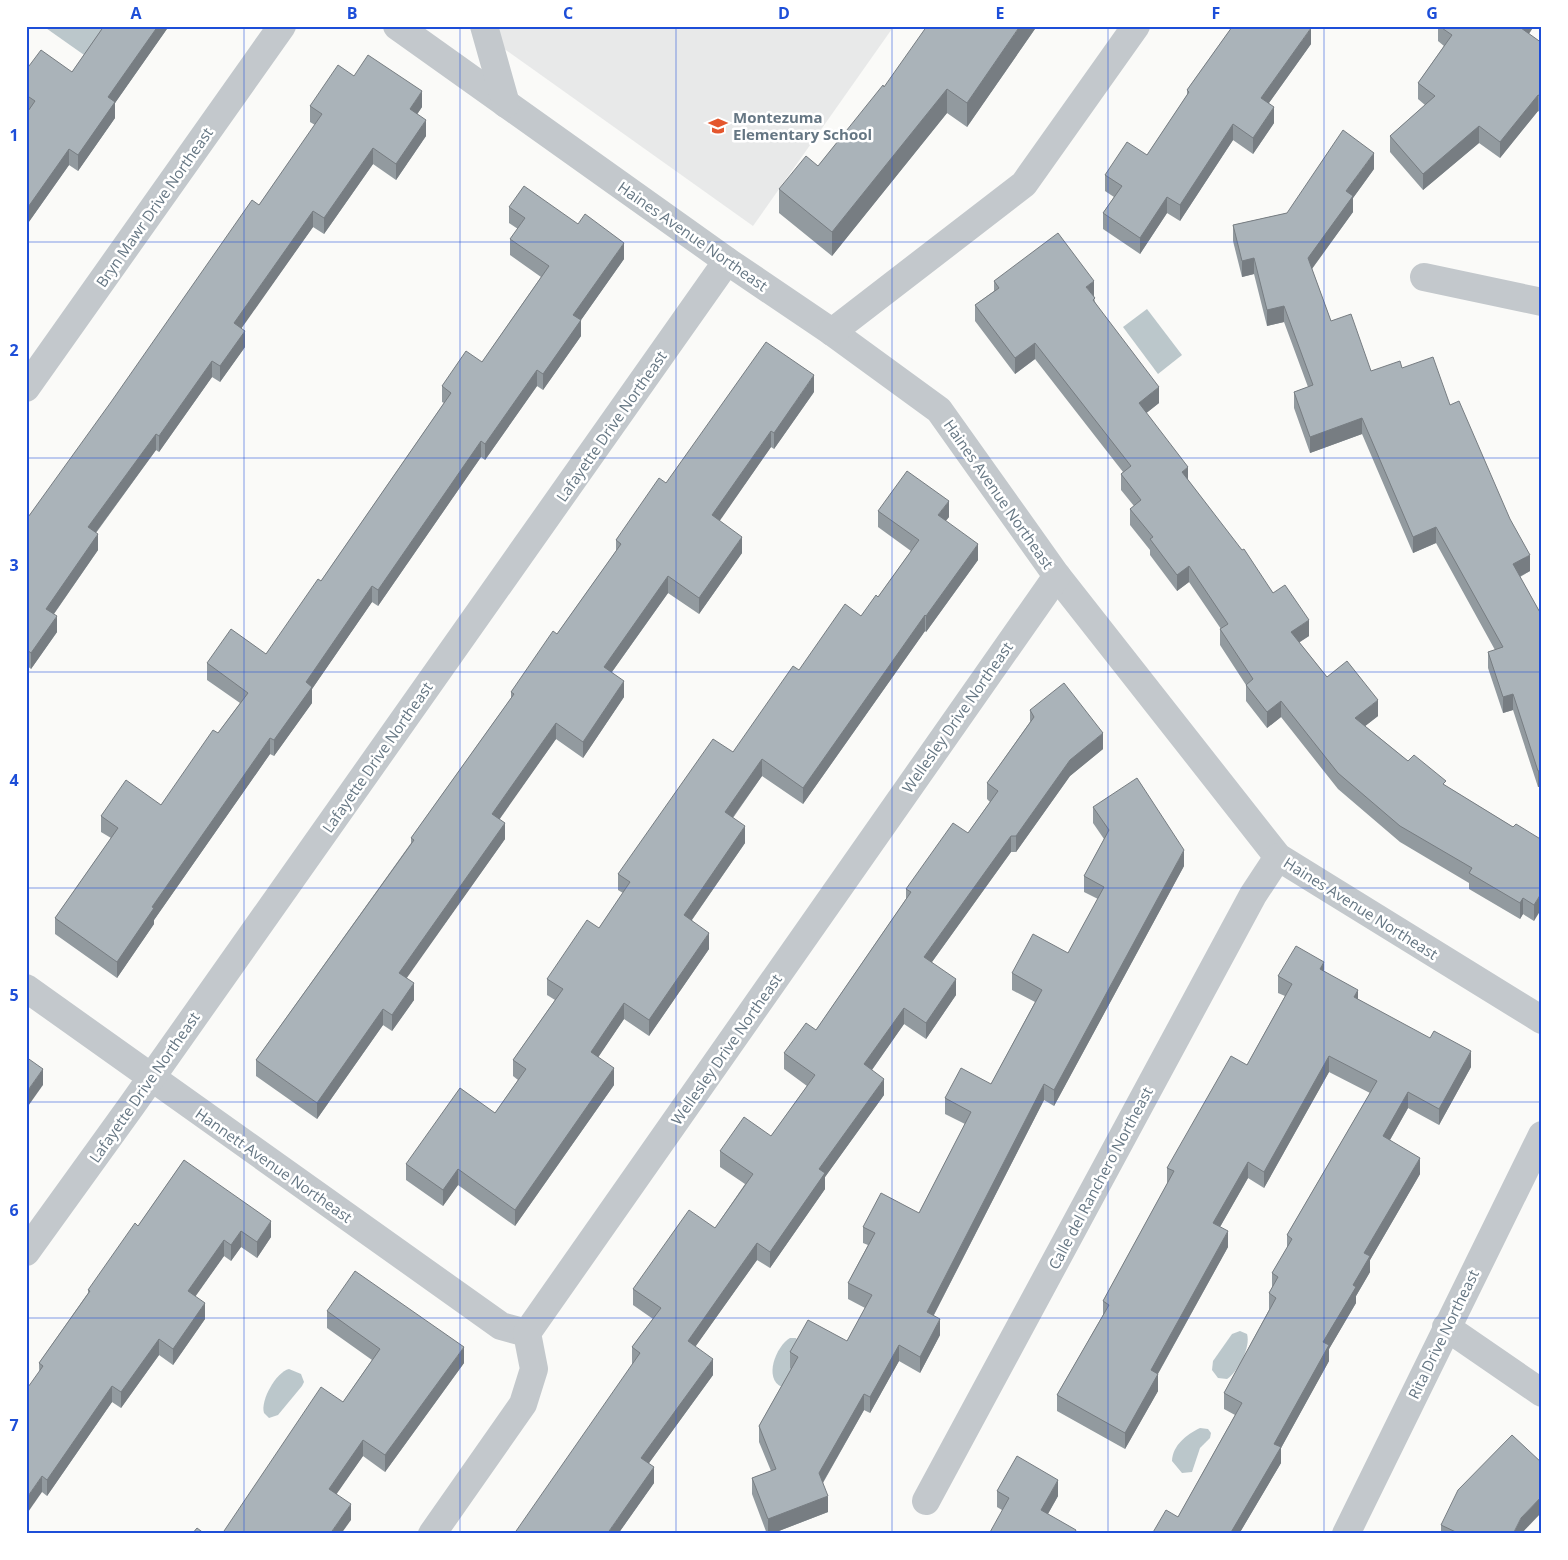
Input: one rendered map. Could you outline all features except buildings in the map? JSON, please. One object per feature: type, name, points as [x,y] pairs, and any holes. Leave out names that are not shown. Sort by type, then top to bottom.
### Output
[{"type":"street","name":"Bryn Mawr Drive Northeast","points":[[26,388],[282,26]]},
{"type":"street","name":"Haines Avenue Northeast","points":[[396,26],[727,261],[832,332],[939,410],[1057,576],[1278,858],[1542,1020]]},
{"type":"street","points":[[484,26],[506,104]]},
{"type":"street","points":[[832,332],[1024,184],[1136,26]]},
{"type":"street","name":"Lafayette Drive Northeast","points":[[26,1252],[151,1079],[727,261]]},
{"type":"street","points":[[1424,277],[1542,302]]},
{"type":"street","name":"Wellesley Drive Northeast","points":[[528,1333],[1057,576]]},
{"type":"street","name":"Calle del Ranchero Northeast","points":[[926,1501],[1253,895],[1278,858]]},
{"type":"street","name":"Hannett Avenue Northeast","points":[[26,988],[151,1079],[501,1326],[528,1333]]},
{"type":"street","name":"Rita Drive Northeast","points":[[1346,1534],[1446,1327],[1542,1135]]},
{"type":"street","points":[[1446,1327],[1542,1393]]},
{"type":"street","points":[[432,1534],[523,1404],[534,1369],[528,1333]]},
{"type":"shaded area","points":[[43,26],[99,26],[105,31],[87,57]]},
{"type":"shaded area","name":"Montezuma Elementary School","points":[[472,26],[894,26],[753,226]]},
{"type":"shaded area","points":[[1147,309],[1182,355],[1158,374],[1123,327]]},
{"type":"shaded area","points":[[1240,1331],[1247,1334],[1248,1339],[1243,1359],[1231,1376],[1227,1379],[1218,1378],[1212,1370],[1213,1361],[1232,1334]]},
{"type":"shaded area","points":[[790,1338],[796,1338],[799,1343],[796,1370],[782,1387],[776,1383],[772,1370],[776,1355]]},
{"type":"shaded area","points":[[289,1369],[301,1374],[304,1382],[278,1415],[269,1418],[264,1413],[264,1401],[274,1381],[284,1371]]},
{"type":"shaded area","points":[[1200,1428],[1208,1429],[1211,1433],[1210,1438],[1200,1448],[1192,1472],[1182,1473],[1172,1461],[1175,1450],[1185,1437]]},
{"type":"place","name":"Montezuma Elementary School","points":[[718,126]]}]
